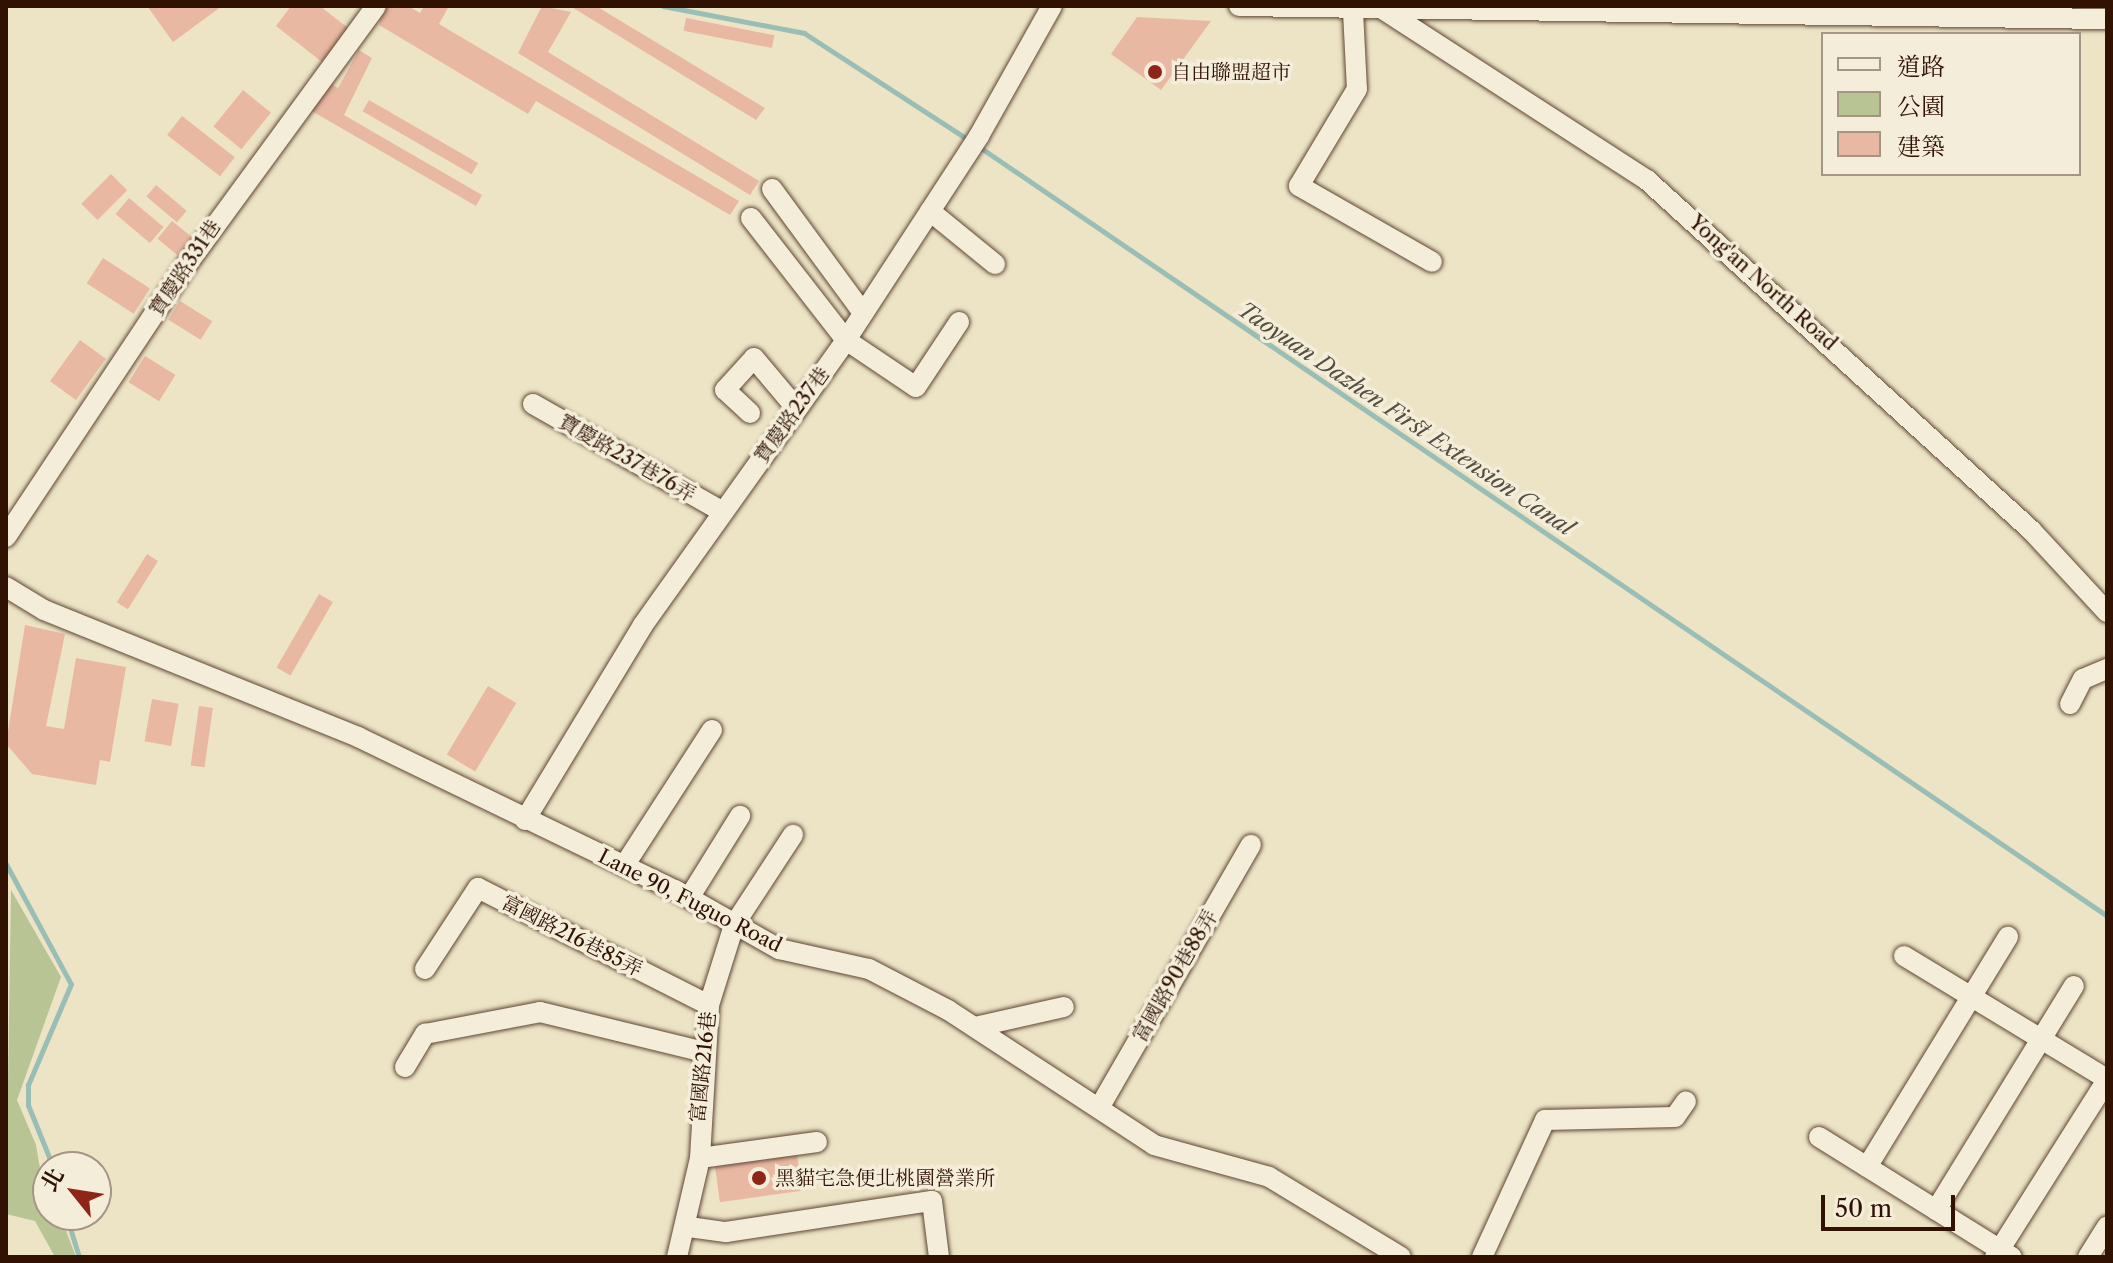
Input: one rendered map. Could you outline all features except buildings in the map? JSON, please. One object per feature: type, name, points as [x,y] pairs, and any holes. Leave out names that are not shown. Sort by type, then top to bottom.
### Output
[{"type":"street","name":"寶慶路331巷","points":[[6,537],[188,263],[376,6]]},
{"type":"street","name":"寶慶路237巷","points":[[525,820],[721,511],[846,340],[974,144],[1052,6]]},
{"type":"street","points":[[1239,6],[1353,11],[1518,8],[1846,11],[2107,19]]},
{"type":"street","name":"Yong'an North Road","points":[[1383,9],[1647,180],[2019,519],[2107,612]]},
{"type":"street","points":[[1353,11],[1357,89],[1299,186],[1432,262]]},
{"type":"street","points":[[772,189],[863,313]]},
{"type":"street","points":[[930,211],[995,264]]},
{"type":"street","points":[[751,218],[846,340],[916,387],[959,322]]},
{"type":"street","points":[[750,413],[725,390],[754,358],[796,408]]},
{"type":"street","name":"寶慶路237巷76弄","points":[[533,404],[721,511]]},
{"type":"street","name":"Lane 90, Fuguo Road","points":[[6,587],[44,610],[273,698],[689,898],[779,949],[869,969],[975,1027],[1154,1145],[1269,1177],[1401,1257]]},
{"type":"street","points":[[2070,704],[2083,679],[2107,669]]},
{"type":"street","points":[[624,866],[712,730]]},
{"type":"street","points":[[689,898],[740,816]]},
{"type":"street","name":"富國路216巷","points":[[677,1257],[689,1227],[700,1158],[709,1005],[734,925],[793,835]]},
{"type":"street","name":"富國路90巷88弄","points":[[1099,1108],[1251,845]]},
{"type":"street","name":"富國路216巷85弄","points":[[425,969],[478,888],[709,1005]]},
{"type":"street","points":[[1867,1167],[2008,937]]},
{"type":"street","points":[[1819,1137],[2003,1254],[2107,1080],[1904,956]]},
{"type":"street","points":[[1936,1210],[2074,986]]},
{"type":"street","points":[[975,1027],[1064,1007]]},
{"type":"street","points":[[405,1067],[425,1034],[540,1012],[704,1052]]},
{"type":"street","points":[[1482,1257],[1545,1120],[1675,1117],[1686,1101]]},
{"type":"street","points":[[700,1158],[817,1142]]},
{"type":"street","points":[[689,1227],[726,1232],[932,1201],[939,1257]]},
{"type":"street","points":[[2088,1257],[2107,1227]]},
{"type":"green space","points":[[11,890],[61,977],[17,1100],[37,1151],[32,1151],[32,1220],[6,1214]]},
{"type":"green space","points":[[41,1231],[66,1231],[76,1257],[55,1257]]},
{"type":"waterway","name":"Taoyuan Dazhen First Extension Canal","points":[[663,6],[804,33],[969,140]]},
{"type":"waterway","name":"Taoyuan Dazhen First Extension Canal","points":[[978,146],[2107,916]]},
{"type":"waterway","points":[[6,864],[71,984],[28,1085],[28,1105],[47,1151]]},
{"type":"waterway","points":[[71,1231],[79,1257]]},
{"type":"place","name":"自由聯盟超市","points":[[1155,72]]},
{"type":"place","name":"黑貓宅急便北桃園營業所","points":[[759,1178]]}]
